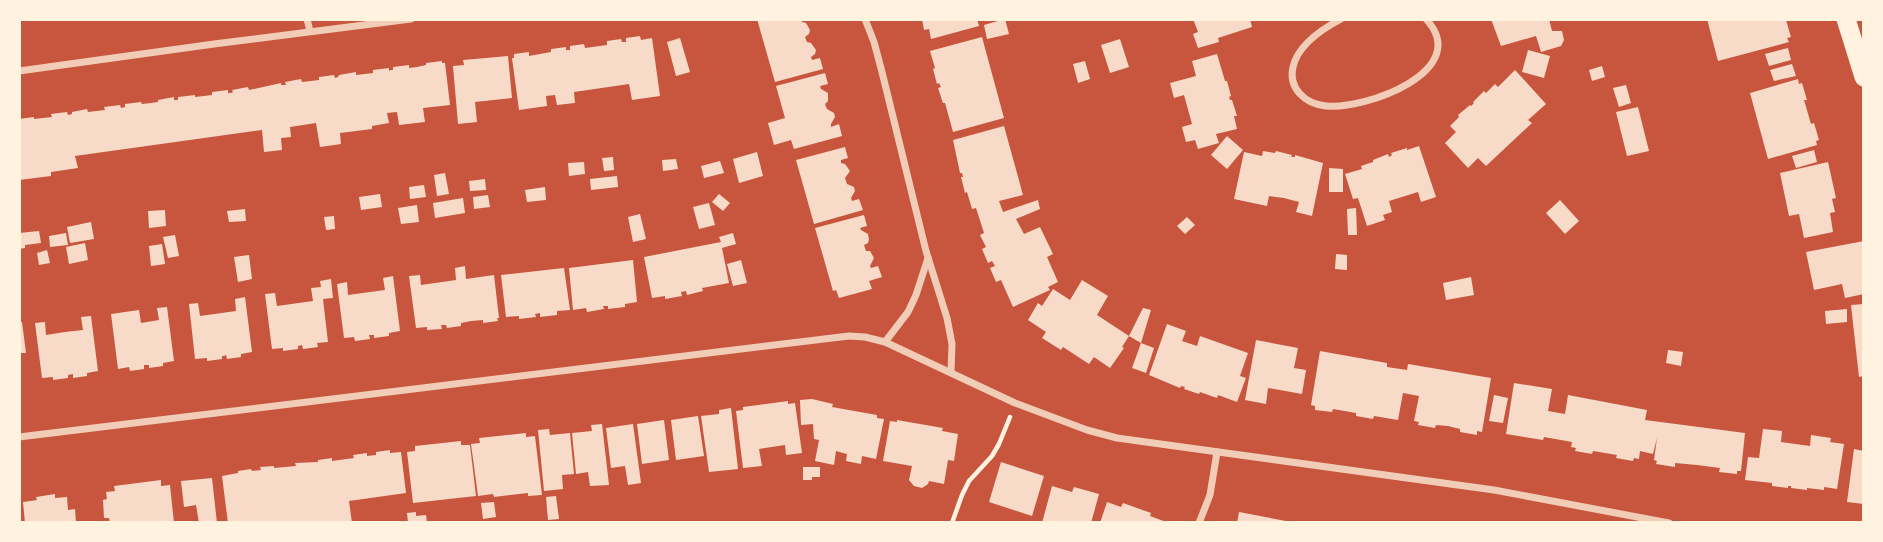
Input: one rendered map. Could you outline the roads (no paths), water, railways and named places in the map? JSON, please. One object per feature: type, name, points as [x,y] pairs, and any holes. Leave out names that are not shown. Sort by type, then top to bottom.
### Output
[{"type":"highway","points":[[1846,19],[1864,77]]},
{"type":"street","points":[[307,19],[310,32]]},
{"type":"street","points":[[19,71],[411,19]]},
{"type":"street","points":[[865,19],[882,72],[909,189],[947,318],[952,344],[951,372]]},
{"type":"street","points":[[1341,19],[1320,32],[1301,49],[1295,60],[1292,80],[1295,89],[1316,104],[1333,106],[1368,100],[1414,82],[1426,72],[1438,49],[1434,27],[1426,19]]},
{"type":"street","points":[[885,342],[908,312],[928,257]]},
{"type":"street","points":[[19,437],[830,338],[865,337],[885,342],[1015,403],[1087,430],[1117,438],[1494,490],[1669,523]]},
{"type":"street","points":[[1199,523],[1210,495],[1217,452]]}]
